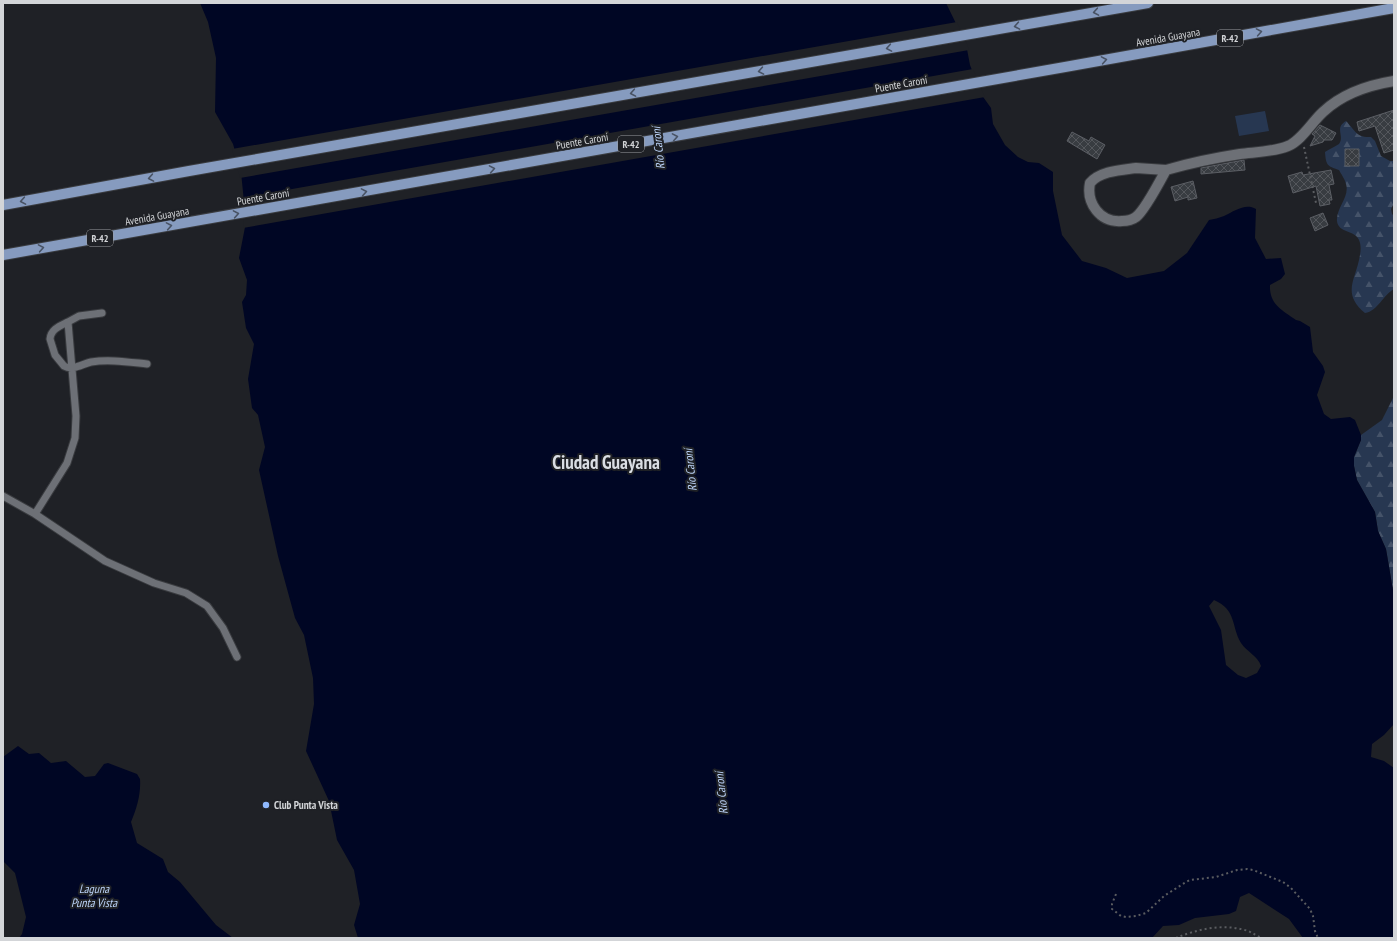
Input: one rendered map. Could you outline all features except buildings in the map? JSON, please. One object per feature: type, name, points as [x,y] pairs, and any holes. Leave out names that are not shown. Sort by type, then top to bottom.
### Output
[{"type":"main road","points":[[3,205],[1148,3]]},
{"type":"main road","name":"Avenida Guayana","points":[[1065,67],[1394,8]]},
{"type":"main road","name":"Puente Caroní","points":[[197,221],[1065,67]]},
{"type":"main road","name":"Avenida Guayana","points":[[3,255],[197,221]]},
{"type":"street","points":[[1166,170],[1140,214],[1132,220],[1119,222],[1106,219],[1096,210],[1092,203],[1090,183],[1098,177],[1123,170],[1148,168],[1166,170],[1202,160],[1282,148],[1293,143],[1323,111],[1338,100],[1363,89],[1394,81]]},
{"type":"lane","points":[[102,313],[79,316],[53,331],[50,339],[55,355],[61,364],[66,368],[73,368],[90,362],[104,361],[147,364]]},
{"type":"lane","points":[[35,514],[67,463],[72,450],[76,427],[73,368],[68,322]]},
{"type":"lane","points":[[3,496],[35,514],[105,562],[137,577],[186,593],[207,606],[223,628],[237,657]]},
{"type":"path","points":[[1302,135],[1316,203]]},
{"type":"path","points":[[1116,894],[1112,904],[1112,909],[1120,916],[1136,916],[1146,913],[1164,896],[1190,880],[1216,877],[1237,870],[1252,870],[1283,882],[1291,888],[1310,908],[1318,938]]},
{"type":"path","points":[[1177,938],[1208,928],[1230,928],[1246,930],[1262,938]]},
{"type":"green space","points":[[1265,111],[1269,131],[1239,136],[1235,116]]},
{"type":"green space","points":[[1346,121],[1359,135],[1371,137],[1375,141],[1381,156],[1390,161],[1394,161],[1394,203],[1391,209],[1394,216],[1394,289],[1370,312],[1365,313],[1358,306],[1352,292],[1353,279],[1358,264],[1361,247],[1360,242],[1354,234],[1340,228],[1337,221],[1337,216],[1345,198],[1347,189],[1346,184],[1339,170],[1328,164],[1325,156],[1325,152],[1339,144],[1341,141],[1340,129],[1342,124]]},
{"type":"green space","points":[[1394,396],[1394,596],[1386,549],[1378,531],[1375,512],[1357,480],[1354,457],[1361,440],[1361,435],[1382,420]]},
{"type":"water","name":"Río Caroní","points":[[200,3],[946,3],[966,44],[970,65],[981,94],[991,108],[993,124],[1005,145],[1018,157],[1028,162],[1039,163],[1053,172],[1053,191],[1062,235],[1082,261],[1106,268],[1127,278],[1164,271],[1187,253],[1209,220],[1222,217],[1244,207],[1252,207],[1256,209],[1255,238],[1266,259],[1281,258],[1285,274],[1281,279],[1270,285],[1270,292],[1274,302],[1281,310],[1310,327],[1313,352],[1323,366],[1325,372],[1317,395],[1324,414],[1331,419],[1350,417],[1355,420],[1361,435],[1361,440],[1354,457],[1357,480],[1375,512],[1378,531],[1386,549],[1394,596],[1394,724],[1384,735],[1372,744],[1371,757],[1384,761],[1394,768],[1394,938],[1303,938],[1289,919],[1249,893],[1240,897],[1236,911],[1229,914],[1195,918],[1179,925],[1163,926],[1152,938],[358,938],[354,925],[360,904],[354,870],[337,840],[329,801],[306,751],[314,704],[313,678],[304,635],[295,618],[278,556],[259,470],[265,447],[258,415],[252,408],[248,379],[254,344],[246,328],[242,302],[246,295],[247,280],[239,258],[246,222],[241,172],[233,144],[215,112],[216,58],[208,22]],"holes":[[[1214,600],[1221,604],[1230,614],[1241,643],[1260,663],[1261,666],[1257,673],[1246,678],[1238,675],[1226,665],[1221,630],[1209,606]]]},
{"type":"water","name":"Laguna Punta Vista","points":[[18,746],[29,754],[39,753],[51,763],[66,761],[85,777],[95,776],[104,764],[108,763],[137,774],[140,779],[140,790],[137,806],[131,822],[137,843],[163,859],[168,872],[180,882],[216,925],[233,938],[19,938],[22,934],[26,917],[15,873],[3,861],[3,757]]},
{"type":"pier","points":[[957,22],[969,50],[240,178],[232,149]]},
{"type":"pier","points":[[973,69],[985,97],[243,228],[244,221],[241,198]]},
{"type":"place","name":"Club Punta Vista","points":[[266,805]]},
{"type":"district","name":"Ciudad Guayana","points":[[606,462]]}]
